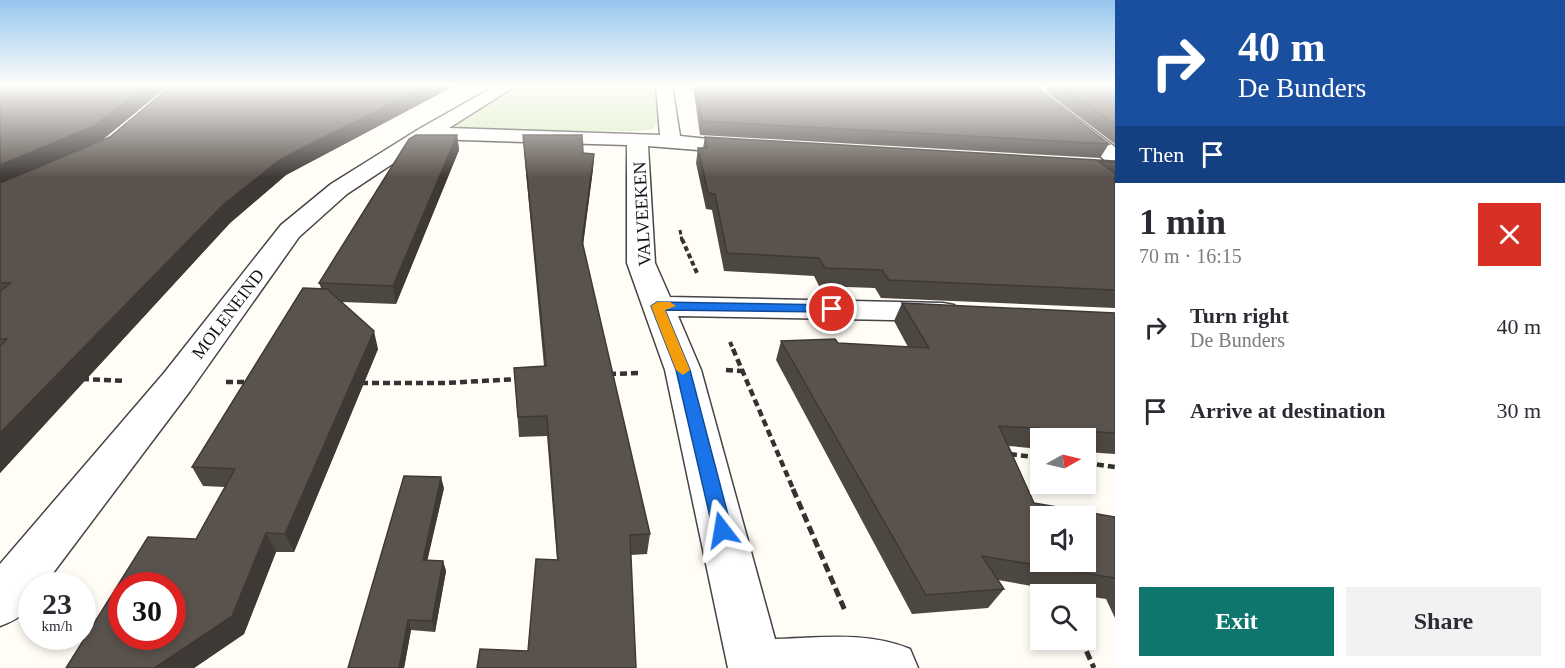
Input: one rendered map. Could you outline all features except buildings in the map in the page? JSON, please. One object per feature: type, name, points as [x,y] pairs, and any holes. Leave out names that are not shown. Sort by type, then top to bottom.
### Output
[{"type":"street","name":"MOLENEIND","points":[[0,602],[177,382],[290,231],[339,189],[455,116]]},
{"type":"street","name":"VALVEEKEN","points":[[658,116],[641,263],[683,370],[755,668]]},
{"type":"street","points":[[1063,116],[1115,157]]},
{"type":"street","points":[[426,133],[654,141],[763,149]]},
{"type":"street","points":[[1092,167],[1115,168]]},
{"type":"street","points":[[657,306],[966,313]]},
{"type":"street","points":[[755,668],[880,666]]},
{"type":"path","points":[[679,220],[682,242],[715,307],[880,666]]},
{"type":"path","points":[[600,375],[683,370],[743,370]]},
{"type":"path","points":[[71,379],[259,382]]},
{"type":"path","points":[[352,383],[446,383],[529,379]]},
{"type":"path","points":[[1000,453],[1030,457]]},
{"type":"path","points":[[1096,464],[1115,467]]},
{"type":"path","points":[[1086,650],[1094,668]]},
{"type":"green space","points":[[469,116],[658,116],[658,122],[653,129],[639,131],[470,130],[453,125]]},
{"type":"slow traffic","points":[[670,306],[657,306],[683,370]]},
{"type":"route","points":[[722,530],[683,370],[657,306],[832,309]]}]
